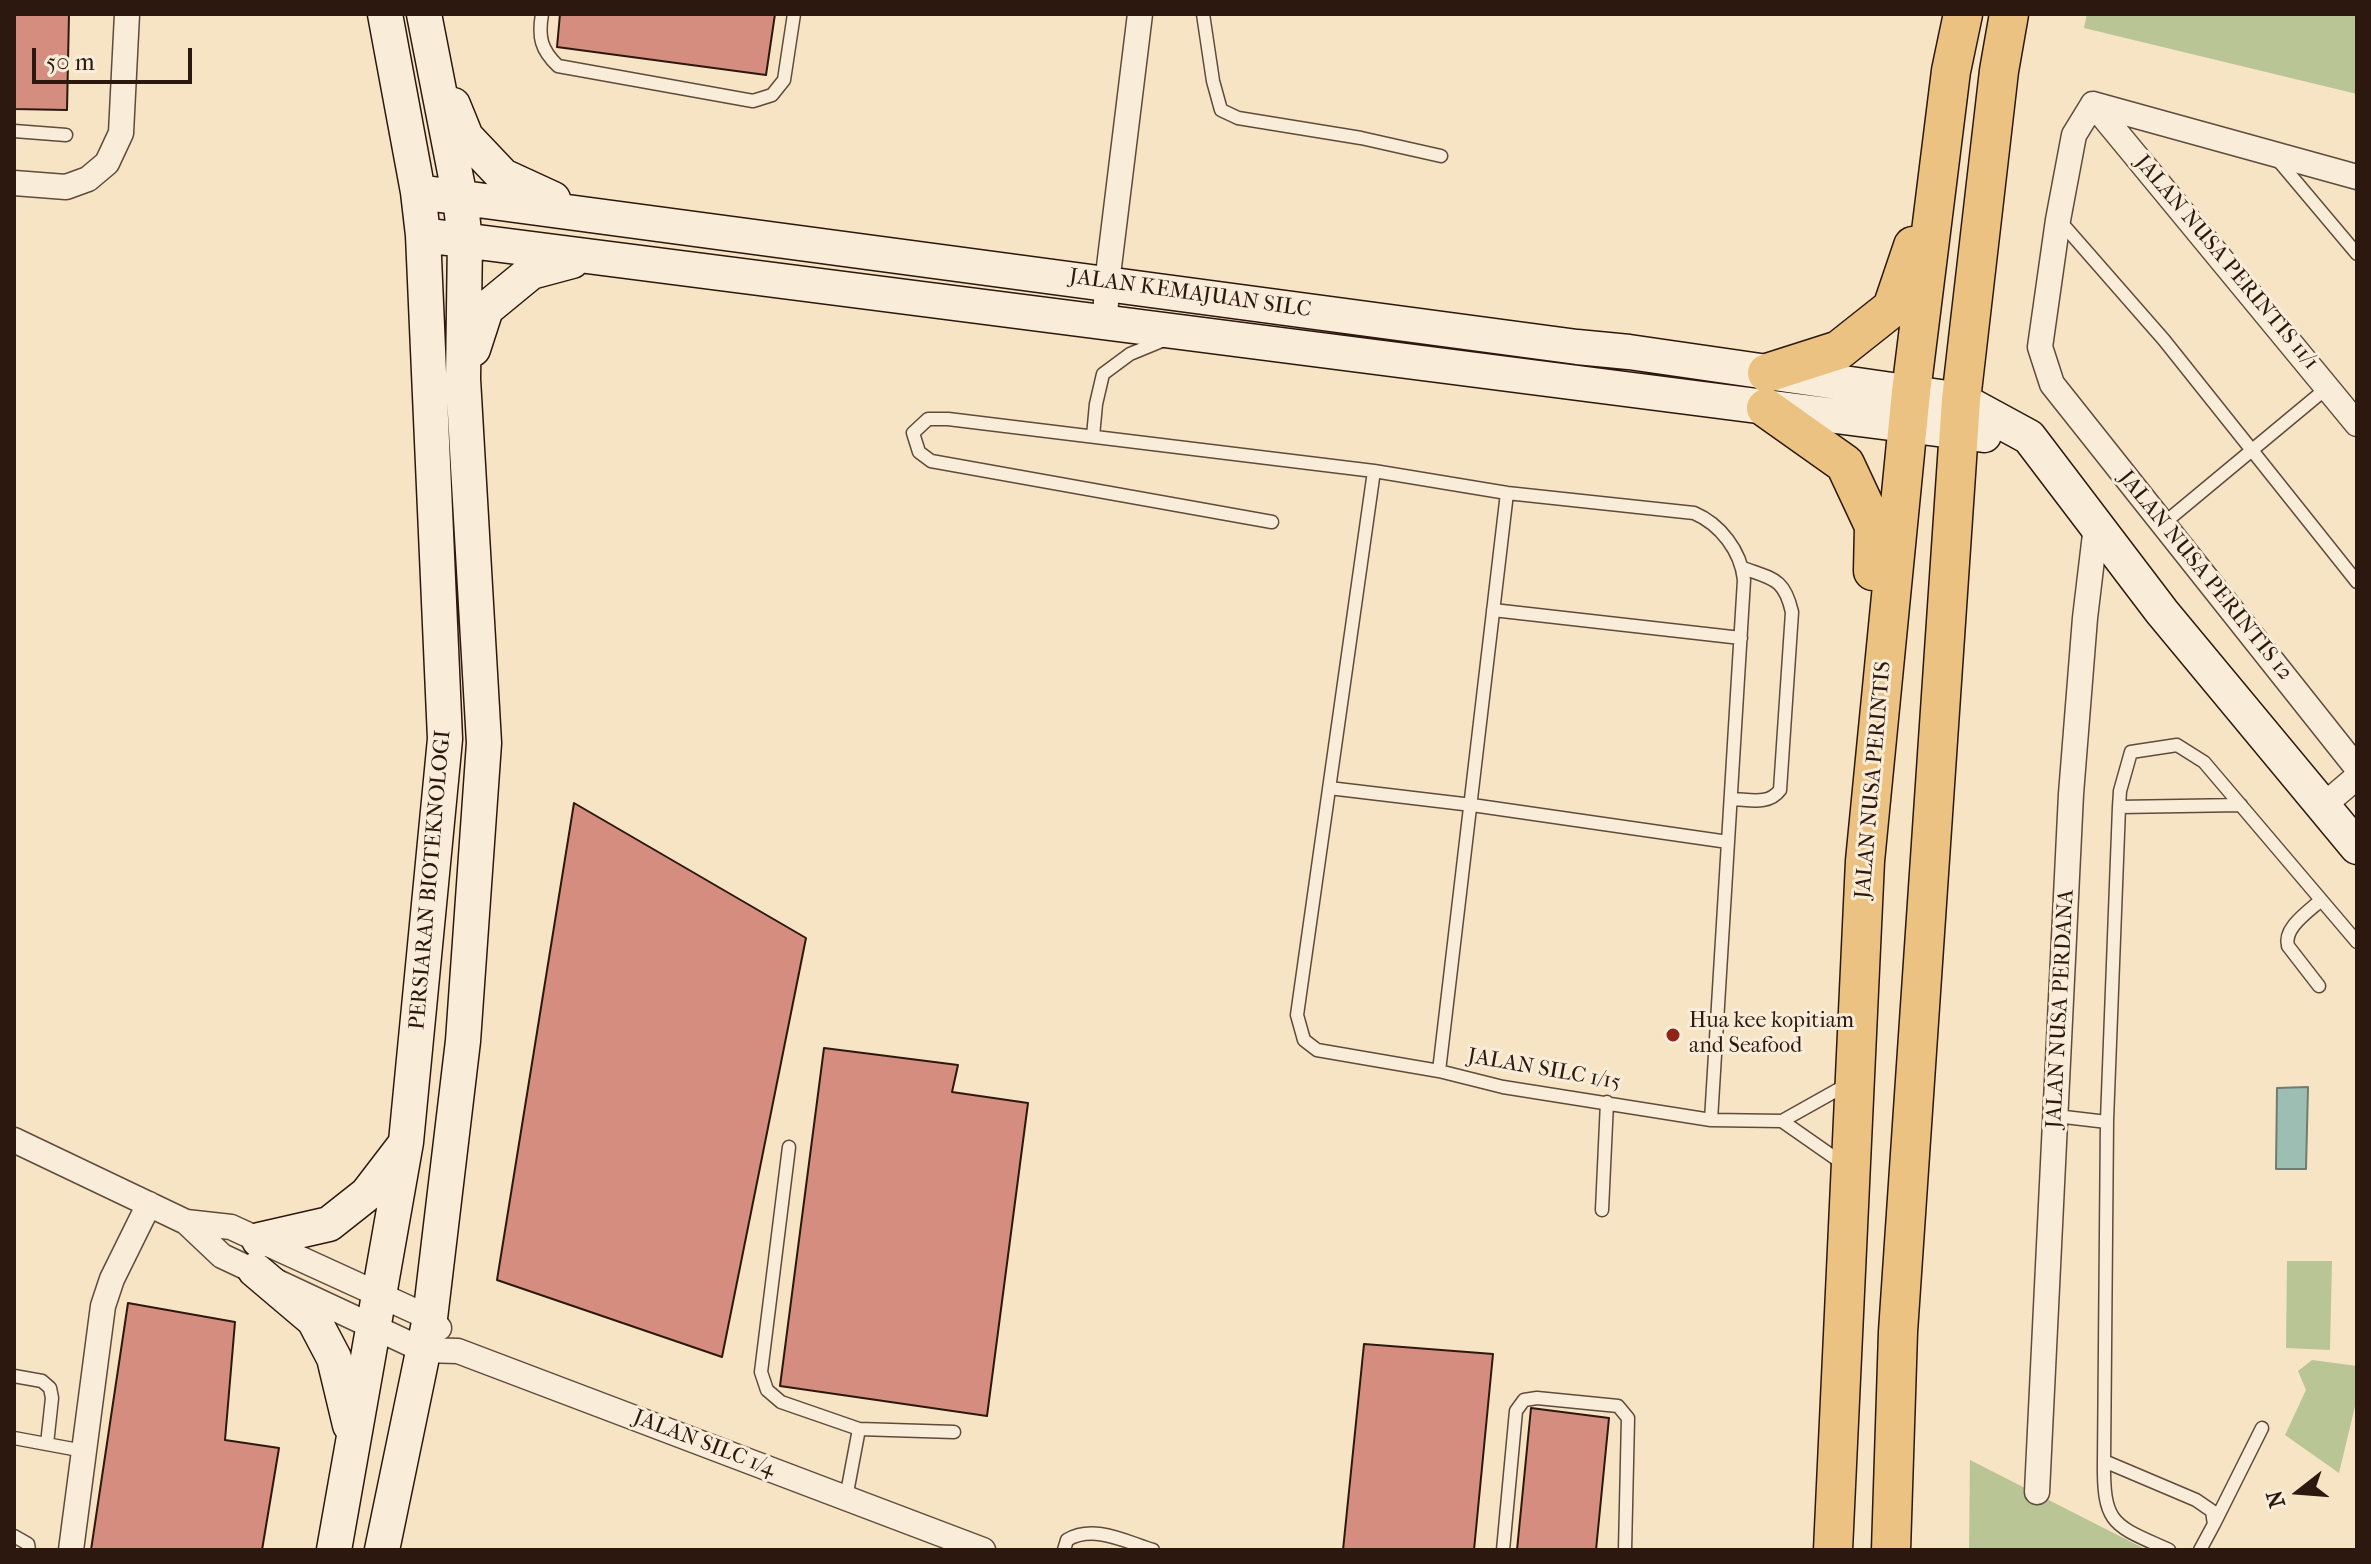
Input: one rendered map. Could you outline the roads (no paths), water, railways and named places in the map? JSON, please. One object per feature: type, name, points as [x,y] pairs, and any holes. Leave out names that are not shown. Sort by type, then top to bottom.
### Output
[{"type":"main road","name":"JALAN NUSA PERINTIS","points":[[1833,1550],[1865,861],[1910,409],[1951,71],[1963,14]]},
{"type":"main road","points":[[1891,1550],[1898,1332],[1959,417],[1999,71],[2009,14]]},
{"type":"main road","points":[[1865,861],[1874,526],[1845,464],[1767,390],[1839,350],[1892,308],[1911,259],[1951,71]]},
{"type":"street","points":[[14,183],[66,187],[88,179],[107,163],[121,133],[127,14]]},
{"type":"street","name":"PERSIARAN BIOTEKNOLOGI","points":[[334,1550],[406,1142],[445,739],[423,235],[385,14]]},
{"type":"street","points":[[1105,322],[1107,283],[1140,14]]},
{"type":"street","points":[[427,30],[466,137],[503,176],[586,214]]},
{"type":"street","name":"PERSIARAN BIOTEKNOLOGI","points":[[382,1550],[426,1334],[463,1041],[484,743],[463,379],[465,240],[460,198],[427,30]]},
{"type":"street","points":[[2058,220],[2074,135],[2093,104],[2357,177]]},
{"type":"street","name":"JALAN NUSA PERINTIS 11/1","points":[[2093,104],[2357,424]]},
{"type":"street","name":"JALAN KEMAJUAN SILC","points":[[418,192],[1629,352],[1767,390]]},
{"type":"street","name":"JALAN NUSA PERINTIS 12","points":[[2058,220],[2040,347],[2052,384],[2357,768]]},
{"type":"street","name":"JALAN KEMAJUAN SILC","points":[[423,235],[1624,389],[1767,390],[1959,417],[2029,437],[2096,526]]},
{"type":"street","points":[[463,379],[486,309],[531,272],[588,256]]},
{"type":"street","points":[[1527,377],[1532,341]]},
{"type":"street","points":[[1624,389],[1629,352]]},
{"type":"street","points":[[2096,526],[2162,612],[2357,847]]},
{"type":"street","name":"JALAN NUSA PERDANA","points":[[2037,1492],[2071,794],[2096,526]]},
{"type":"street","points":[[2324,805],[2357,777]]},
{"type":"street","points":[[14,1140],[186,1222],[231,1227],[314,1320],[334,1358],[353,1441]]},
{"type":"street","points":[[257,1255],[329,1224],[367,1194],[406,1142]]},
{"type":"street","points":[[71,1550],[103,1306],[112,1279],[149,1204]]},
{"type":"street","points":[[257,1255],[426,1334]]},
{"type":"street","points":[[376,1310],[426,1334]]},
{"type":"street","name":"JALAN SILC 1/4","points":[[426,1334],[458,1351],[978,1549]]},
{"type":"lane","points":[[542,14],[539,33],[545,53],[558,66],[753,101],[772,95],[784,80],[794,14]]},
{"type":"lane","points":[[1203,14],[1213,81],[1221,110],[1238,118],[1361,138],[1441,156]]},
{"type":"lane","points":[[14,131],[66,135]]},
{"type":"lane","points":[[2270,151],[2357,254]]},
{"type":"lane","points":[[2058,220],[2164,340],[2357,582]]},
{"type":"lane","points":[[1093,436],[1103,374],[1130,354],[1182,332]]},
{"type":"lane","points":[[2163,524],[2328,387]]},
{"type":"lane","points":[[1272,522],[931,461],[919,452],[913,433],[928,419],[948,419],[1374,471],[1507,493],[1694,513],[1712,522],[1743,568],[1711,1120]]},
{"type":"lane","points":[[1374,471],[1329,788],[1728,842]]},
{"type":"lane","points":[[1439,1071],[1507,493]]},
{"type":"lane","points":[[1731,799],[1767,800],[1780,790],[1792,612],[1787,592],[1780,584],[1743,568]]},
{"type":"lane","points":[[1493,610],[1741,638]]},
{"type":"lane","points":[[2169,1550],[2123,1529],[2109,1514],[2104,1497],[2107,1122],[2120,791],[2131,752],[2177,745],[2204,762],[2357,942]]},
{"type":"lane","name":"JALAN SILC 1/15","points":[[1329,788],[1297,1015],[1304,1040],[1317,1050],[1439,1071],[1503,1087],[1711,1120],[1782,1121]]},
{"type":"lane","points":[[2119,807],[2241,805]]},
{"type":"lane","points":[[2319,986],[2286,939],[2289,931],[2321,900]]},
{"type":"lane","points":[[1850,1169],[1782,1121],[1854,1080]]},
{"type":"lane","points":[[1602,1210],[1607,1102]]},
{"type":"lane","points":[[2056,1116],[2107,1122]]},
{"type":"lane","points":[[789,1147],[761,1372],[767,1390],[781,1402],[859,1429],[954,1432]]},
{"type":"lane","points":[[14,1376],[42,1381],[50,1388],[52,1398],[47,1444]]},
{"type":"lane","points":[[1503,1550],[1516,1411],[1524,1400],[1537,1398],[1618,1406],[1628,1418],[1625,1550]]},
{"type":"lane","points":[[2200,1550],[2262,1428]]},
{"type":"lane","points":[[846,1498],[859,1429]]},
{"type":"lane","points":[[14,1438],[84,1451]]},
{"type":"lane","points":[[2104,1461],[2196,1500],[2212,1511],[2214,1524]]},
{"type":"lane","points":[[1064,1550],[1067,1540],[1078,1533],[1094,1532],[1153,1550]]},
{"type":"lane","points":[[14,1536],[28,1544],[29,1550]]},
{"type":"water","points":[[2308,1087],[2306,1169],[2276,1169],[2277,1088]]},
{"type":"place","name":"Hua kee kopitiam and Seafood","points":[[1673,1035]]}]
